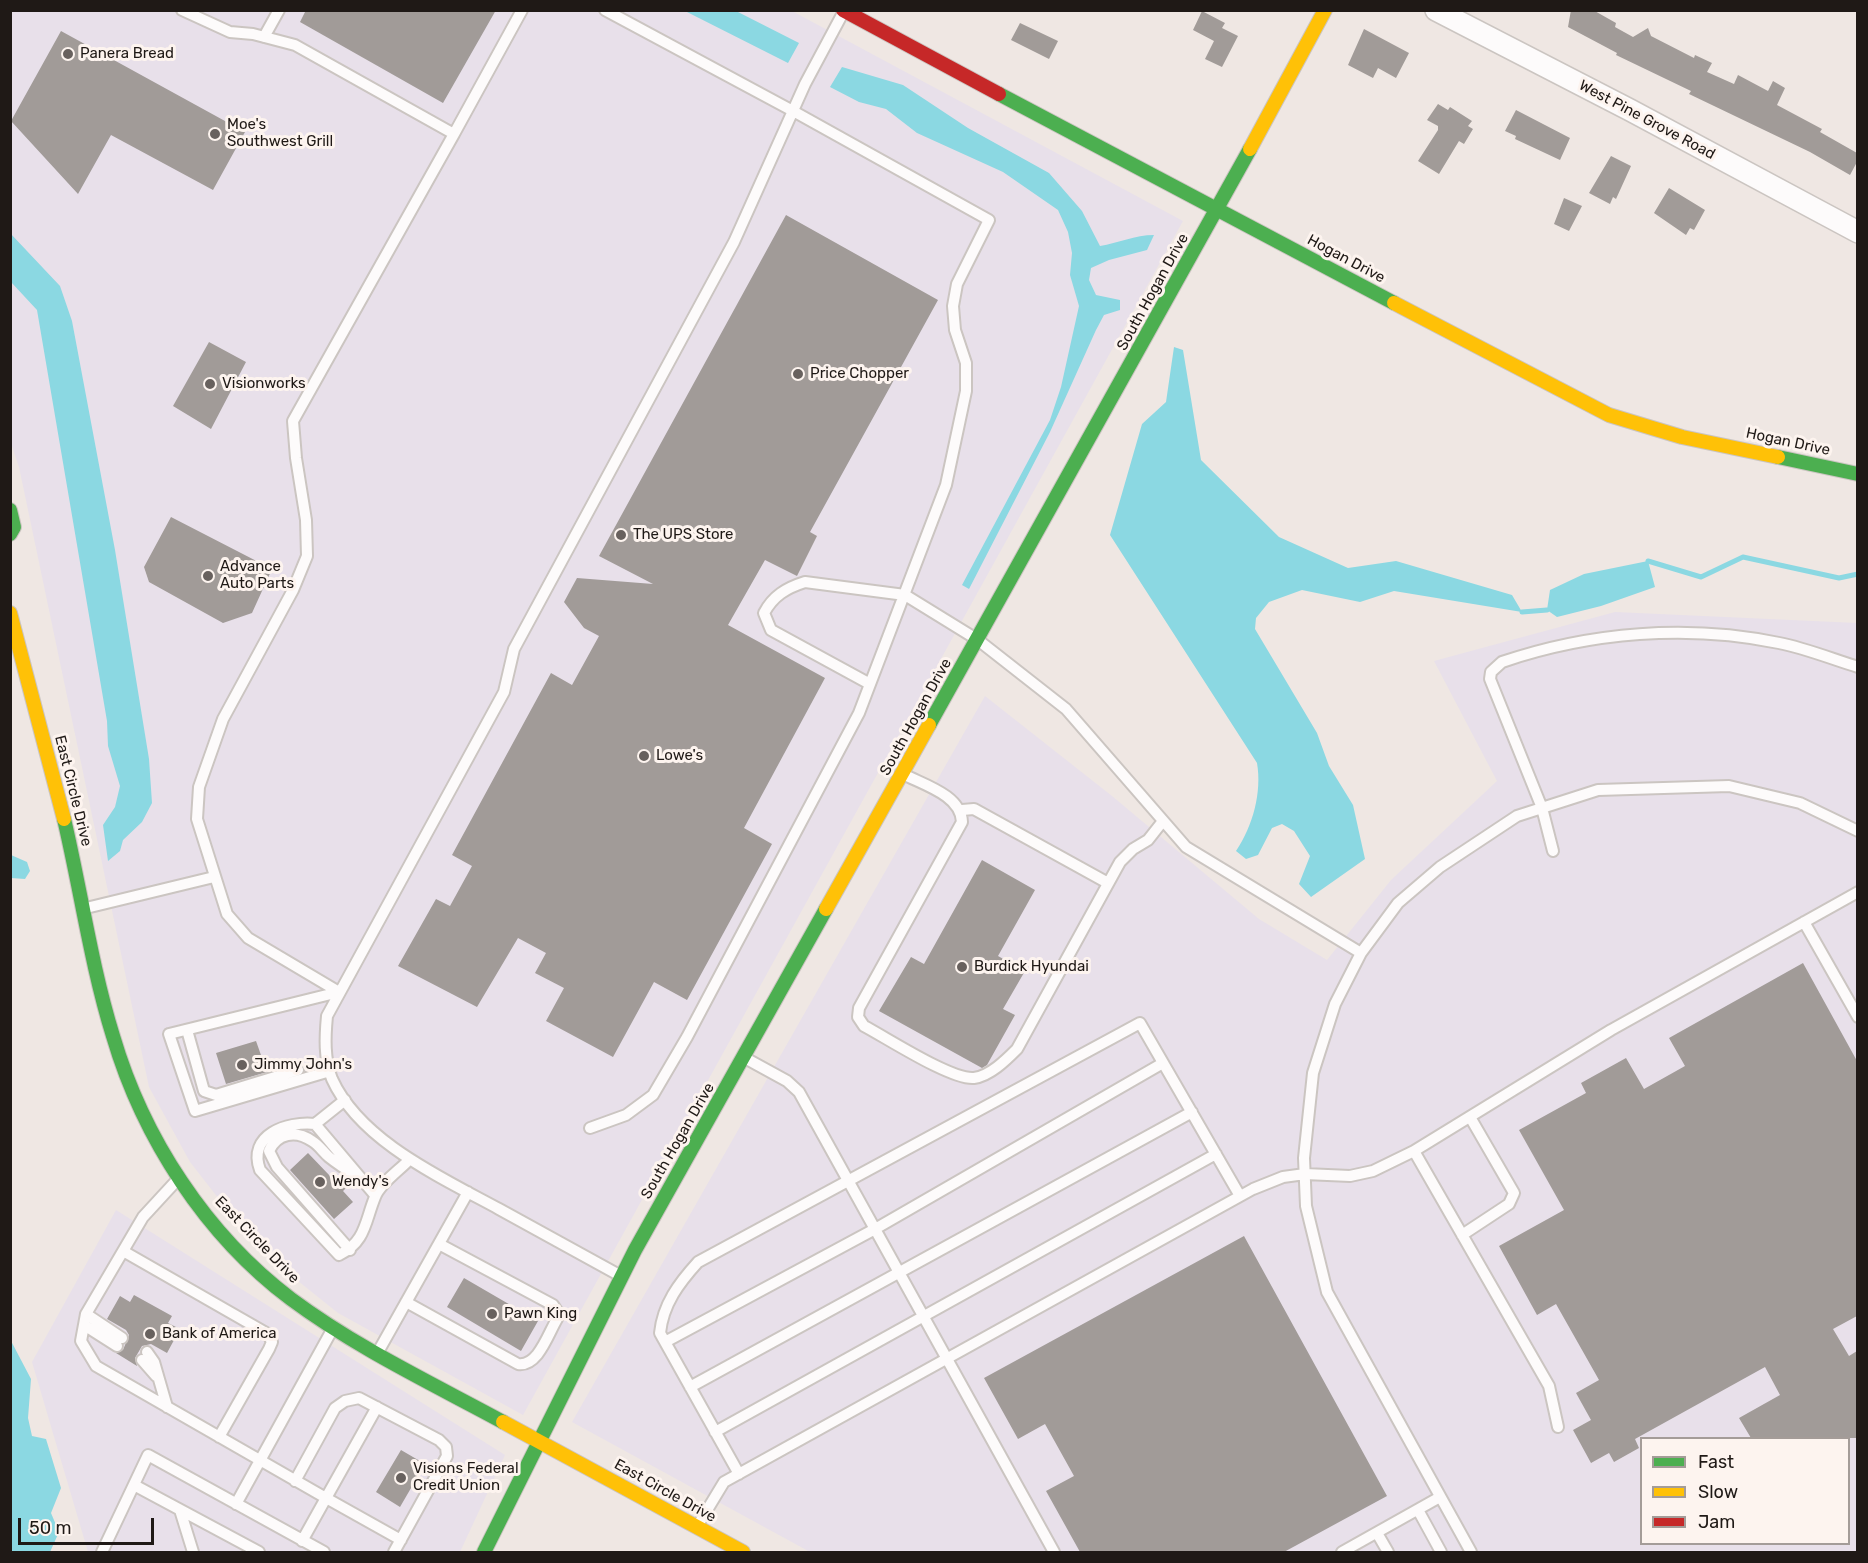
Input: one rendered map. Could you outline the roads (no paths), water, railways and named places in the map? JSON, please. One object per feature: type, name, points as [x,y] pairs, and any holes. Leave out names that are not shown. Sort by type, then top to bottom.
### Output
[{"type":"street","name":"South Hogan Drive","points":[[484,1552],[621,1277],[1217,211],[1325,10]]},
{"type":"street","name":"West Pine Grove Road","points":[[1436,10],[1462,16],[1857,232]]},
{"type":"street","name":"Hogan Drive","points":[[844,11],[1217,211],[1609,415],[1682,436],[1857,474]]},
{"type":"street","points":[[10,510],[14,528],[10,534]]},
{"type":"street","name":"East Circle Drive","points":[[10,613],[62,807],[83,909],[118,1053],[139,1107],[200,1205],[250,1262],[286,1295],[334,1327],[743,1552]]},
{"type":"lane","points":[[182,10],[230,32],[295,45],[454,134]]},
{"type":"lane","points":[[264,37],[279,10]]},
{"type":"lane","points":[[339,992],[248,938],[227,914],[197,819],[199,787],[223,719],[293,590],[307,556],[306,520],[296,458],[293,421],[522,10]]},
{"type":"lane","points":[[590,1128],[626,1115],[653,1095],[687,1037],[859,713],[946,485],[966,391],[966,363],[955,330],[953,306],[957,284],[989,220],[605,10]]},
{"type":"lane","points":[[621,1277],[410,1159],[376,1134],[345,1100],[330,1071],[324,1044],[327,1016],[504,692],[514,649],[734,242],[793,111],[844,11]]},
{"type":"lane","points":[[870,684],[771,630],[764,613],[778,595],[791,586],[805,582],[822,582],[905,595],[978,640],[1066,709],[1186,847],[1361,954]]},
{"type":"lane","points":[[1553,851],[1542,808],[1490,679],[1491,672],[1502,662],[1602,637],[1709,632],[1780,643],[1857,668]]},
{"type":"lane","points":[[903,774],[955,802],[962,810],[962,822],[859,1008],[858,1017],[864,1026],[957,1076],[976,1078],[1002,1064],[1017,1049],[1120,862],[1133,849],[1148,840],[1163,821]]},
{"type":"lane","points":[[1471,1552],[1327,1292],[1306,1206],[1305,1174],[1313,1073],[1335,1004],[1361,954],[1398,903],[1440,867],[1517,816],[1598,790],[1729,786],[1800,803],[1857,831]]},
{"type":"lane","points":[[962,810],[974,809],[1108,883]]},
{"type":"lane","points":[[83,909],[214,877]]},
{"type":"lane","points":[[696,1527],[724,1482],[1240,1196],[1283,1177],[1305,1174],[1350,1176],[1373,1171],[1414,1151],[1611,1030],[1857,892]]},
{"type":"lane","points":[[1804,922],[1857,1017]]},
{"type":"lane","points":[[330,1071],[195,1111],[169,1034],[339,992]]},
{"type":"lane","points":[[739,1474],[660,1333],[662,1315],[679,1284],[698,1262],[1140,1023],[1240,1196]]},
{"type":"lane","points":[[188,1030],[204,1091],[209,1094],[216,1095],[298,1070]]},
{"type":"lane","points":[[744,1058],[787,1081],[799,1092],[1054,1552]]},
{"type":"lane","points":[[665,1342],[875,1229],[1163,1063]]},
{"type":"lane","points":[[345,1100],[315,1124],[291,1124],[277,1128],[261,1142],[256,1161],[260,1170],[339,1255],[350,1250],[369,1221],[375,1195],[410,1159]]},
{"type":"lane","points":[[690,1387],[1192,1112]]},
{"type":"lane","points":[[1462,1235],[1509,1204],[1514,1193],[1470,1117]]},
{"type":"lane","points":[[315,1124],[375,1195]]},
{"type":"lane","points":[[350,1250],[276,1167],[269,1151],[273,1142],[282,1136],[301,1135],[313,1141],[329,1157],[361,1179]]},
{"type":"lane","points":[[1414,1151],[1549,1386],[1558,1427]]},
{"type":"lane","points":[[715,1432],[1216,1154]]},
{"type":"lane","points":[[181,1177],[143,1217],[84,1323],[81,1341],[96,1366],[401,1540]]},
{"type":"lane","points":[[377,1352],[468,1192]]},
{"type":"lane","points":[[406,1302],[518,1364],[524,1365],[533,1360],[557,1319],[553,1305],[439,1244]]},
{"type":"lane","points":[[123,1251],[268,1334],[272,1342],[269,1349],[219,1437]]},
{"type":"lane","points":[[84,1323],[118,1345],[84,1323]]},
{"type":"lane","points":[[236,1504],[334,1327]]},
{"type":"lane","points":[[159,1378],[143,1360],[154,1362],[159,1378],[167,1407]]},
{"type":"lane","points":[[295,1481],[335,1408],[345,1401],[359,1398],[439,1440],[446,1447],[447,1456],[394,1552]]},
{"type":"lane","points":[[307,1546],[326,1498],[377,1407]]},
{"type":"lane","points":[[102,1552],[148,1455],[307,1546],[324,1552]]},
{"type":"lane","points":[[134,1485],[259,1552]]},
{"type":"lane","points":[[1342,1552],[1440,1497]]},
{"type":"lane","points":[[180,1510],[193,1552]]},
{"type":"lane","points":[[1418,1510],[1441,1552]]},
{"type":"lane","points":[[1377,1533],[1388,1552]]},
{"type":"water","points":[[685,11],[736,11],[799,43],[788,63]]},
{"type":"water","points":[[842,67],[903,85],[968,128],[1049,173],[1082,211],[1100,246],[1140,236],[1154,235],[1147,250],[1109,260],[1091,268],[1089,280],[1096,295],[1120,300],[1120,310],[1104,315],[1050,432],[969,589],[962,585],[1050,420],[1061,387],[1079,306],[1070,275],[1072,253],[1068,232],[1058,210],[1003,172],[917,133],[886,109],[859,102],[830,87]]},
{"type":"water","points":[[10,233],[60,286],[72,321],[115,550],[149,759],[152,803],[142,822],[123,840],[120,851],[108,861],[103,825],[115,807],[120,786],[108,746],[107,721],[37,310],[11,282]]},
{"type":"water","points":[[1174,347],[1183,350],[1201,460],[1279,537],[1348,568],[1396,561],[1512,595],[1522,612],[1394,591],[1360,602],[1302,590],[1269,602],[1256,618],[1255,629],[1317,733],[1329,766],[1353,805],[1365,859],[1311,897],[1299,884],[1310,856],[1294,831],[1282,824],[1272,828],[1258,855],[1246,859],[1236,851],[1247,831],[1255,808],[1258,785],[1257,763],[1110,535],[1142,424],[1166,402]]},
{"type":"water","points":[[1648,561],[1655,587],[1601,606],[1557,617],[1547,610],[1550,590],[1584,574]]},
{"type":"water","points":[[11,855],[27,862],[30,871],[25,879],[11,878]]},
{"type":"water","points":[[10,1339],[31,1379],[28,1418],[32,1436],[46,1439],[61,1488],[51,1513],[59,1532],[50,1552],[11,1552]]},
{"type":"waterway","points":[[1648,561],[1701,577],[1743,557],[1839,578],[1858,574]]},
{"type":"waterway","points":[[1522,612],[1547,610]]},
{"type":"place","name":"Panera Bread","points":[[68,54]]},
{"type":"place","name":"Moe's Southwest Grill","points":[[215,134]]},
{"type":"place","name":"Price Chopper","points":[[798,374]]},
{"type":"place","name":"Visionworks","points":[[210,384]]},
{"type":"place","name":"The UPS Store","points":[[621,535]]},
{"type":"place","name":"Advance Auto Parts","points":[[208,576]]},
{"type":"place","name":"Lowe's","points":[[644,756]]},
{"type":"place","name":"Burdick Hyundai","points":[[962,967]]},
{"type":"place","name":"Jimmy John's","points":[[242,1065]]},
{"type":"place","name":"Wendy's","points":[[320,1182]]},
{"type":"place","name":"Pawn King","points":[[492,1314]]},
{"type":"place","name":"Bank of America","points":[[150,1334]]},
{"type":"place","name":"Visions Federal Credit Union","points":[[401,1478]]}]
